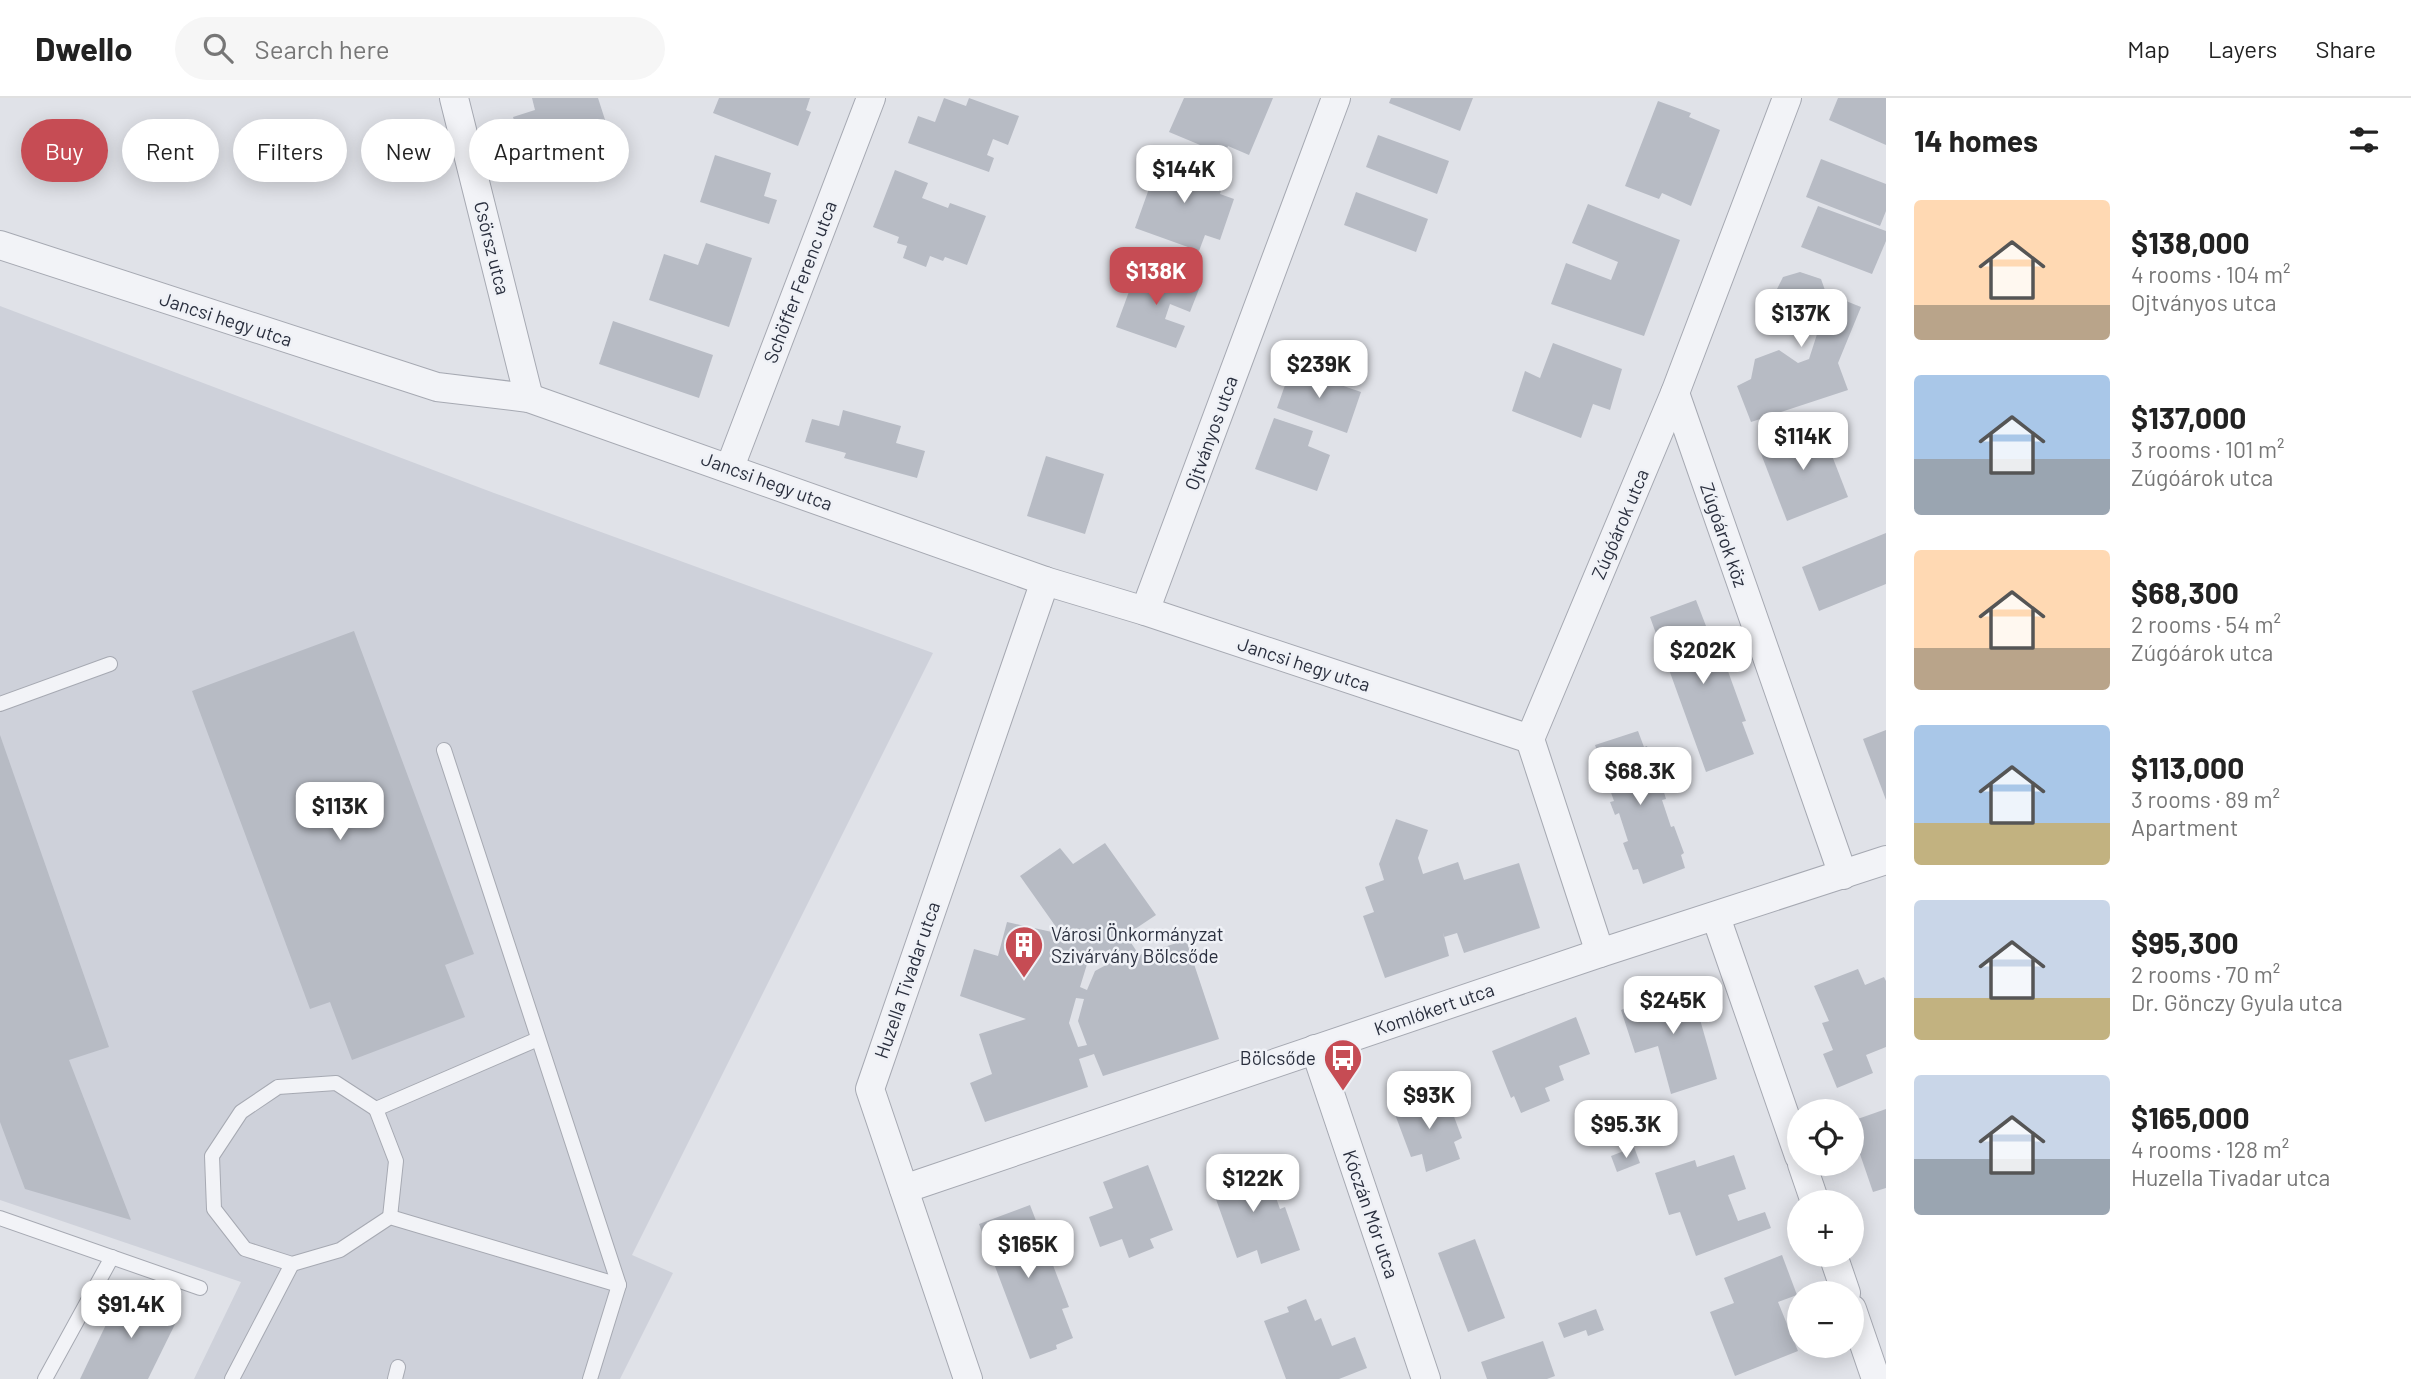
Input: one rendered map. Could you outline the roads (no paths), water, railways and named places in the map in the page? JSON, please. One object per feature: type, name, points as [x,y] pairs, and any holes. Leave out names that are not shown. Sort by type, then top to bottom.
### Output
[{"type":"street","name":"Csörsz utca","points":[[454,98],[529,398]]},
{"type":"street","name":"Schöffer Ferenc utca","points":[[730,467],[871,98]]},
{"type":"street","name":"Ojtványos utca","points":[[1145,611],[1336,98]]},
{"type":"street","name":"Zúgóárok utca","points":[[1530,739],[1675,393],[1787,98]]},
{"type":"street","name":"Jancsi hegy utca","points":[[0,245],[437,387],[529,398],[730,467],[1045,581],[1145,611],[1530,739]]},
{"type":"street","name":"Zúgóárok köz","points":[[1675,393],[1843,874]]},
{"type":"street","name":"Huzella Tivadar utca","points":[[968,1379],[870,1089],[1045,581]]},
{"type":"street","points":[[1530,739],[1600,953]]},
{"type":"street","name":"Komlókert utca","points":[[904,1189],[1600,953],[1886,860]]},
{"type":"street","points":[[1716,917],[1787,1121]]},
{"type":"street","name":"Kóczán Mór utca","points":[[1315,1049],[1426,1379]]},
{"type":"street","points":[[1864,1344],[1876,1379]]},
{"type":"lane","points":[[0,704],[110,664]]},
{"type":"lane","points":[[444,750],[619,1285],[590,1379]]},
{"type":"lane","points":[[376,1109],[538,1039]]},
{"type":"lane","points":[[390,1217],[396,1161],[376,1109],[336,1083],[278,1087],[241,1112],[212,1156],[214,1209],[245,1248],[292,1264],[340,1250],[390,1217],[619,1285]]},
{"type":"lane","points":[[0,1218],[200,1288]]},
{"type":"lane","points":[[45,1379],[112,1257]]},
{"type":"lane","points":[[232,1379],[292,1264]]},
{"type":"place","name":"Városi Önkormányzat Szivárvány Bölcsőde","points":[[1024,979]]},
{"type":"place","name":"Bölcsőde","points":[[1343,1092]]}]
